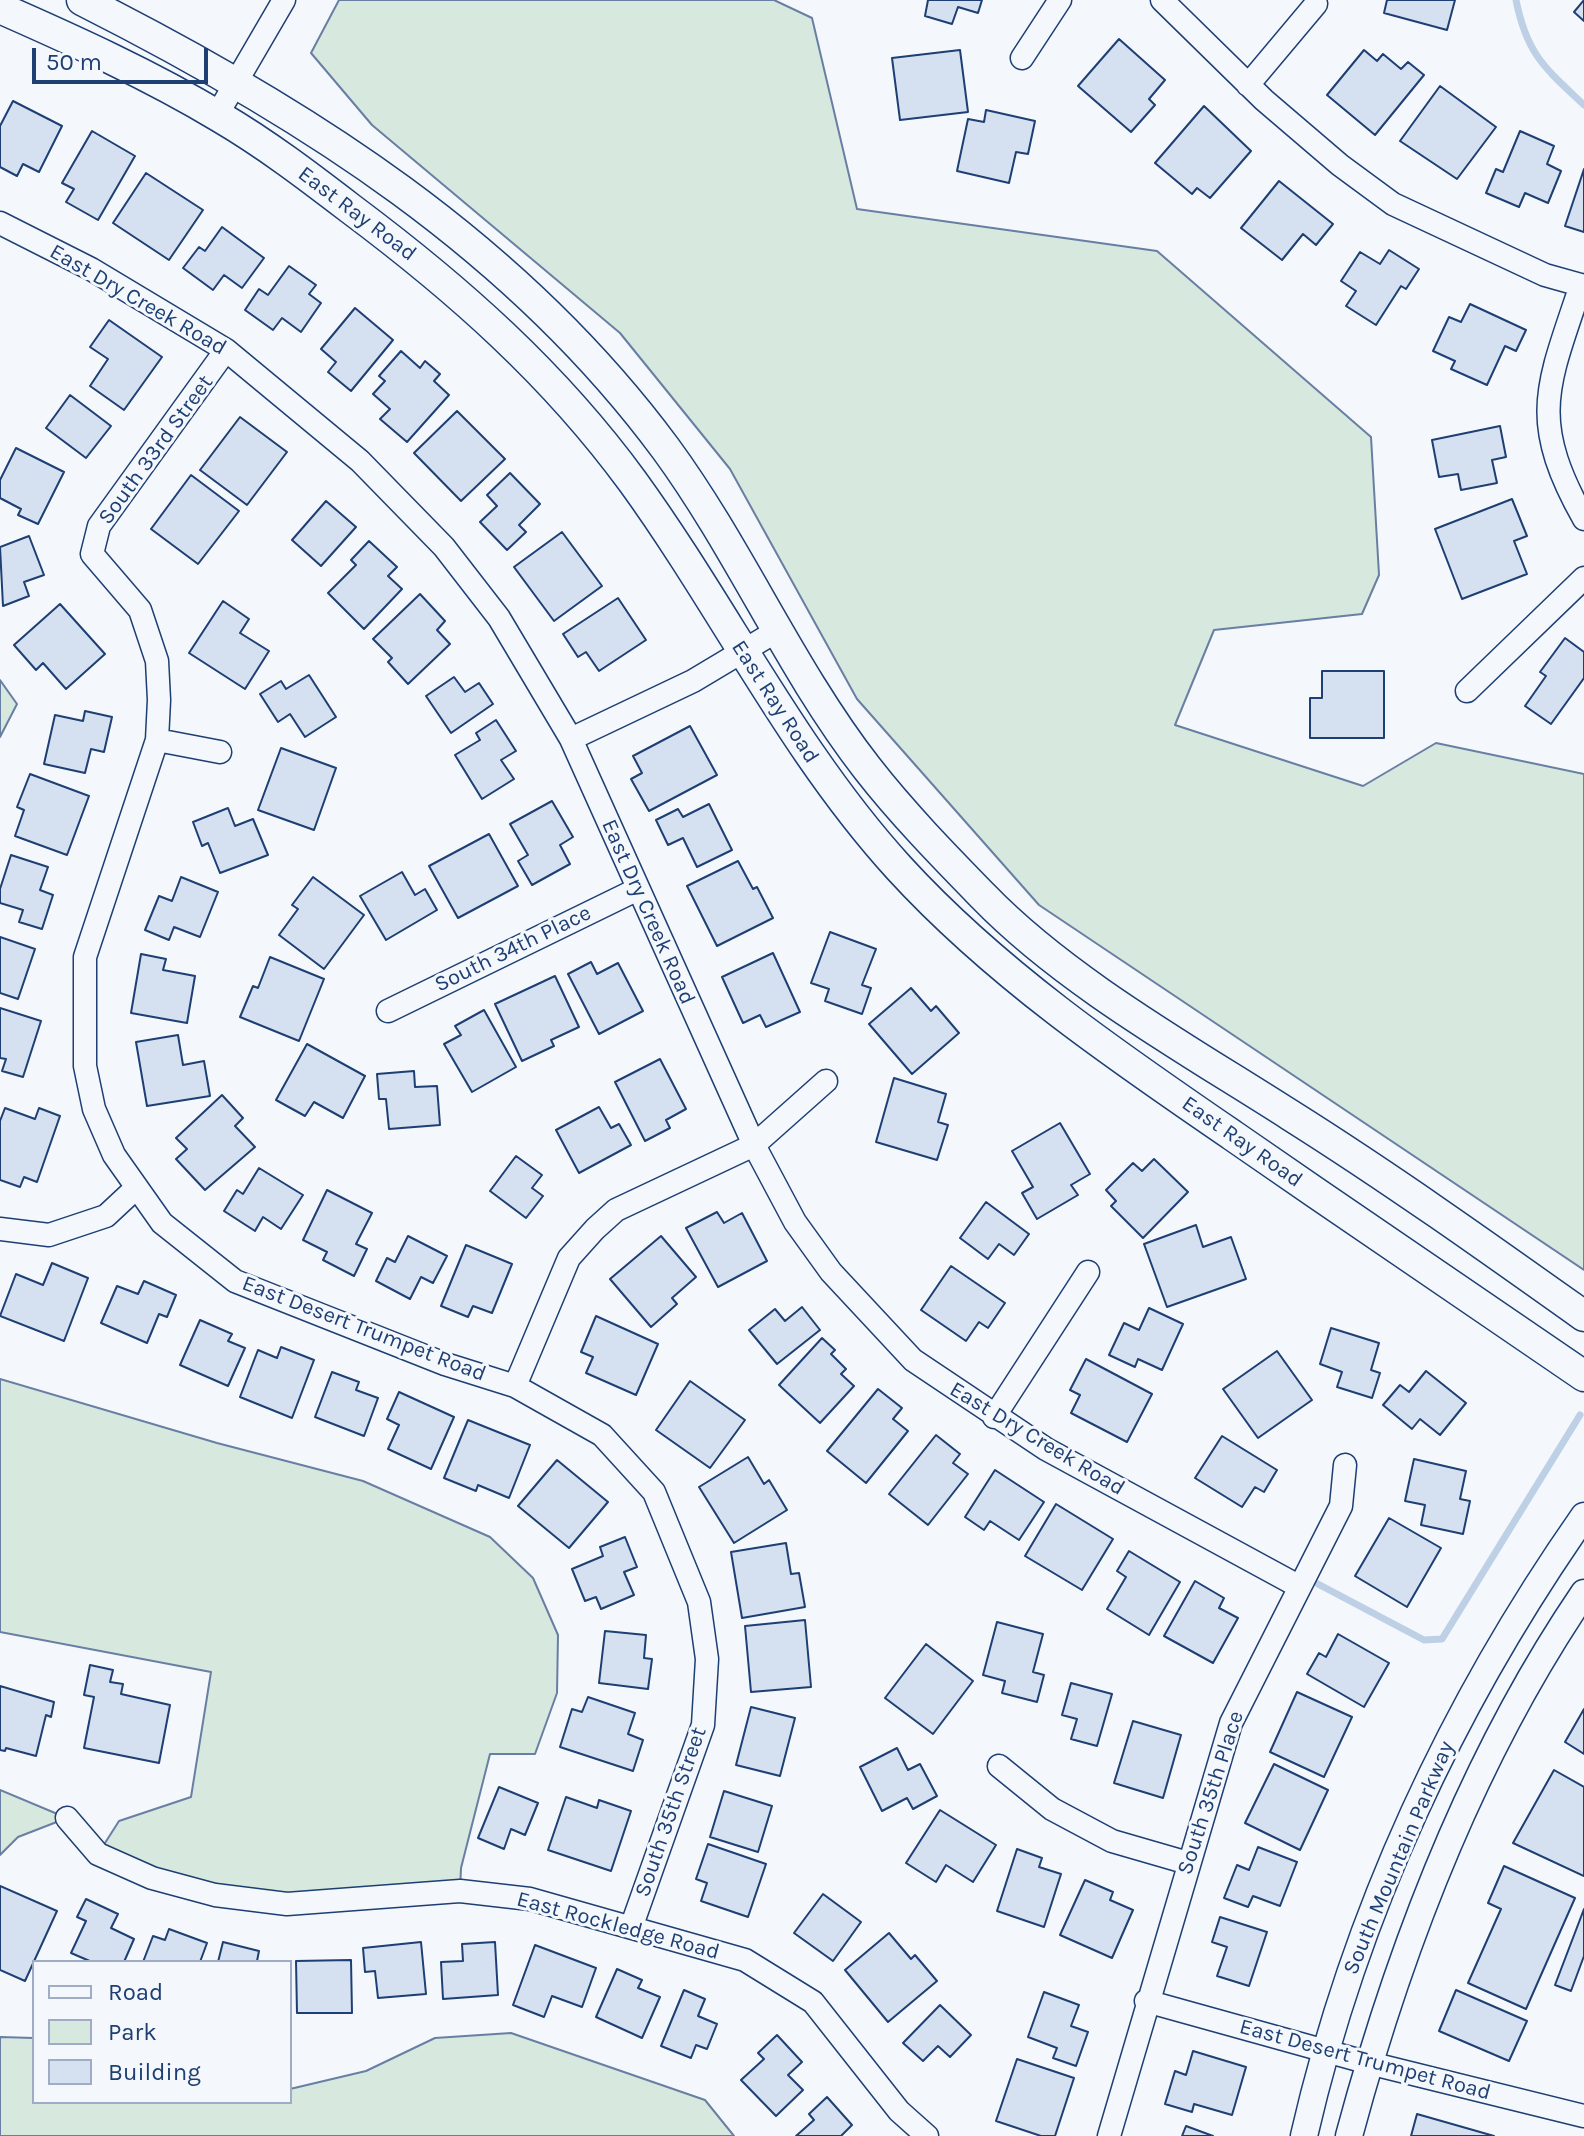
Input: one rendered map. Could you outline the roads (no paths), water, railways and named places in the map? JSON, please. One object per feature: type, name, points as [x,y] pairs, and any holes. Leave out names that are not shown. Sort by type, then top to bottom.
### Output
[{"type":"main road","name":"East Ray Road","points":[[82,0],[238,81],[293,115],[442,220],[539,304],[666,450],[866,767],[988,902],[1119,1004],[1358,1158],[1584,1316]]},
{"type":"main road","name":"East Ray Road","points":[[0,8],[147,77],[271,148],[417,259],[507,335],[547,376],[640,492],[839,797],[900,870],[968,936],[1101,1044],[1584,1376]]},
{"type":"street","points":[[217,115],[284,0]]},
{"type":"street","points":[[1022,58],[1060,0]]},
{"type":"street","points":[[1162,0],[1248,85],[1340,165],[1393,204],[1545,275],[1583,285],[1549,379],[1548,434],[1561,477],[1584,519]]},
{"type":"street","points":[[1248,85],[1316,4]]},
{"type":"street","name":"East Dry Creek Road","points":[[0,223],[91,269],[226,350],[360,461],[444,547],[499,618],[571,739],[754,1145],[795,1222],[831,1272],[913,1360],[1046,1449],[1300,1587]]},
{"type":"street","name":"South 33rd Street","points":[[92,554],[99,526],[226,350]]},
{"type":"street","name":"East Desert Trumpet Road","points":[[92,554],[140,610],[157,661],[157,740],[85,957],[85,1066],[94,1109],[114,1155],[135,1189],[162,1223],[235,1281],[445,1364],[515,1386],[602,1435],[635,1467],[654,1492],[699,1602]]},
{"type":"street","points":[[1467,691],[1584,578]]},
{"type":"street","points":[[571,739],[693,681],[780,629]]},
{"type":"street","points":[[157,740],[220,752]]},
{"type":"street","name":"South 34th Place","points":[[388,1011],[638,889]]},
{"type":"street","points":[[515,1386],[569,1258],[595,1229],[616,1210],[754,1145],[826,1081]]},
{"type":"street","points":[[0,1229],[49,1235],[106,1216],[135,1189]]},
{"type":"street","points":[[994,1417],[1088,1272]]},
{"type":"street","name":"South 35th Place","points":[[1109,2136],[1146,2001],[1231,1723],[1341,1506],[1345,1465]]},
{"type":"street","name":"South Mountain Parkway","points":[[1304,2136],[1324,2050],[1359,1948],[1431,1771],[1531,1592],[1584,1516]]},
{"type":"street","name":"South Mountain Parkway","points":[[1349,2136],[1401,1965],[1472,1791],[1584,1593]]},
{"type":"street","name":"South 35th Street","points":[[632,1925],[703,1725],[707,1659],[699,1602]]},
{"type":"street","points":[[999,1766],[1052,1809],[1112,1841],[1188,1863]]},
{"type":"street","name":"East Rockledge Road","points":[[67,1818],[98,1854],[152,1878],[215,1895],[287,1904],[460,1891],[530,1899],[632,1925],[745,1960],[783,1980],[813,2002],[899,2111],[927,2136]]},
{"type":"street","name":"East Desert Trumpet Road","points":[[1146,2001],[1369,2063],[1584,2116]]},
{"type":"waterway","points":[[1516,0],[1532,48],[1558,81],[1584,105]]},
{"type":"waterway","points":[[1318,1584],[1424,1640],[1442,1639],[1580,1415]]}]
